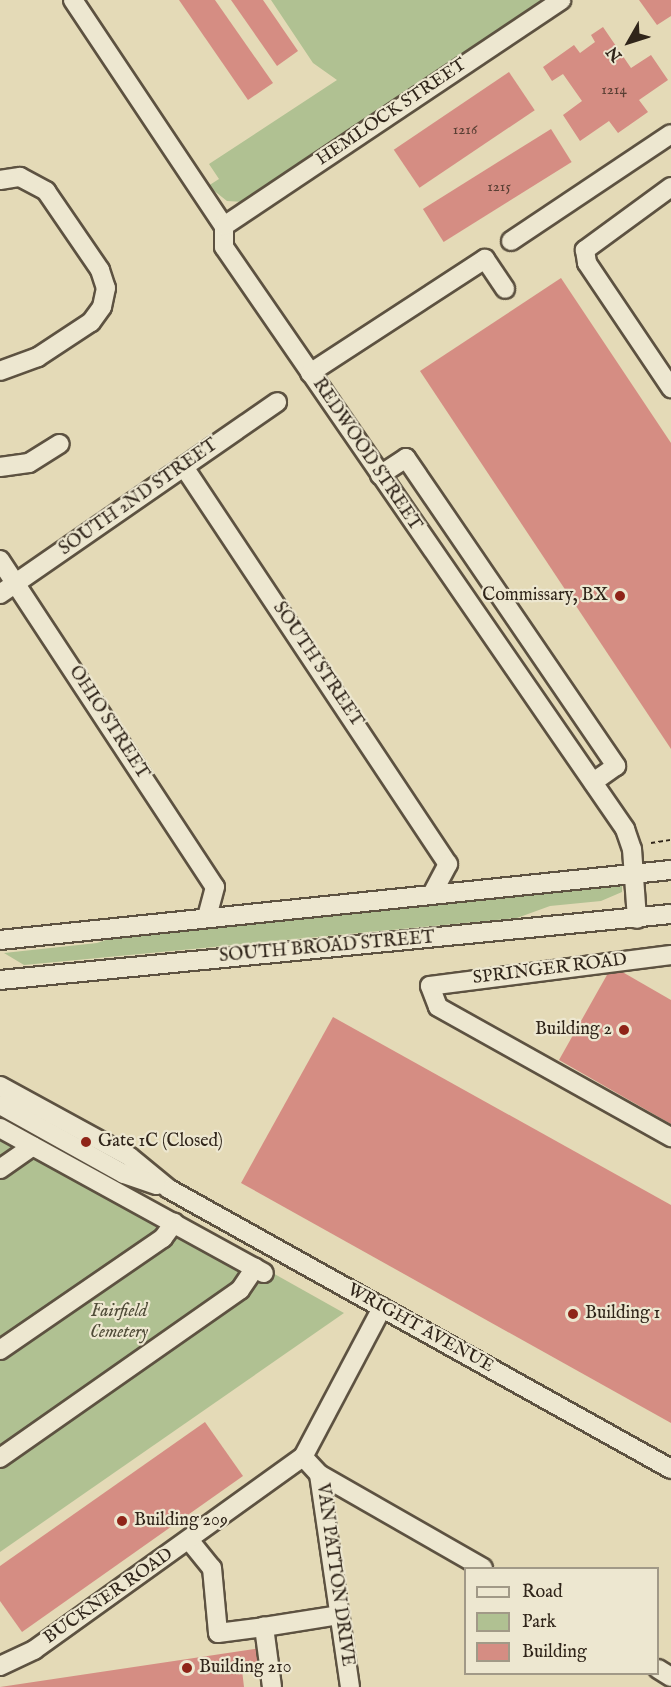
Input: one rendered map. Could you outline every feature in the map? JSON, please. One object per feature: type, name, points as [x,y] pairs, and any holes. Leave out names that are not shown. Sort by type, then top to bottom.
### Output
[{"type":"street","name":"REDWOOD STREET","points":[[73,0],[224,226],[224,247],[625,829],[644,873],[654,917]]},
{"type":"street","name":"HEMLOCK STREET","points":[[224,226],[561,0]]},
{"type":"street","points":[[511,241],[671,134]]},
{"type":"street","points":[[0,180],[20,177],[37,183],[68,224],[104,279],[102,307],[91,322],[38,357],[0,371]]},
{"type":"street","points":[[671,187],[585,250],[587,263],[671,388]]},
{"type":"street","points":[[310,373],[485,259],[505,290]]},
{"type":"street","name":"SOUTH 2ND STREET","points":[[0,594],[277,402]]},
{"type":"street","points":[[0,467],[29,463],[59,444]]},
{"type":"street","points":[[380,475],[406,458],[616,766],[593,782]]},
{"type":"street","name":"SOUTH STREET","points":[[184,467],[448,864],[432,894]]},
{"type":"street","name":"OHIO STREET","points":[[0,560],[215,887],[207,915]]},
{"type":"street","points":[[494,641],[519,624]]},
{"type":"street","points":[[0,940],[207,915],[671,870]]},
{"type":"street","name":"SOUTH BROAD STREET","points":[[0,980],[654,917]]},
{"type":"street","name":"SPRINGER ROAD","points":[[671,955],[430,986],[438,1007],[671,1137]]},
{"type":"street","name":"WRIGHT AVENUE","points":[[0,1086],[130,1157],[169,1189],[671,1469]]},
{"type":"street","name":"WRIGHT AVENUE","points":[[0,1105],[124,1174],[169,1189]]},
{"type":"street","points":[[0,1128],[260,1271],[240,1290],[0,1458]]},
{"type":"street","points":[[0,1169],[33,1146]]},
{"type":"street","points":[[0,1350],[163,1238],[174,1224]]},
{"type":"street","points":[[303,1457],[382,1308]]},
{"type":"street","name":"VAN PATTON DRIVE","points":[[303,1457],[319,1474],[351,1687]]},
{"type":"street","name":"BUCKNER ROAD","points":[[0,1666],[34,1650],[303,1457]]},
{"type":"street","points":[[319,1474],[480,1567]]},
{"type":"street","points":[[189,1540],[212,1568],[218,1633],[340,1615]]},
{"type":"street","points":[[264,1627],[272,1687]]},
{"type":"path","points":[[651,843],[671,840]]},
{"type":"green space","points":[[271,0],[549,0],[244,202],[227,201],[208,186],[219,179],[209,164],[337,80],[313,63]]},
{"type":"green space","points":[[622,883],[622,892],[601,901],[550,906],[517,918],[24,965],[4,953],[97,943],[123,934]]},
{"type":"green space","name":"Fairfield Cemetery","points":[[0,1120],[344,1313],[0,1552]]},
{"type":"building","points":[[179,0],[215,0],[273,83],[248,100]]},
{"type":"building","points":[[231,0],[263,0],[298,51],[277,66]]},
{"type":"building","points":[[639,0],[671,0],[671,16],[657,25]]},
{"type":"building","points":[[603,27],[631,68],[651,55],[668,80],[639,100],[648,112],[618,133],[609,121],[580,141],[563,115],[582,101],[563,74],[552,81],[543,67],[574,45],[580,53],[595,42],[591,35]]},
{"type":"building","points":[[509,72],[535,110],[419,188],[394,150]]},
{"type":"building","points":[[551,129],[572,162],[444,242],[423,209]]},
{"type":"building","name":"Commissary, BX","points":[[561,278],[671,443],[671,749],[420,371]]},
{"type":"building","name":"Building 2","points":[[612,966],[671,1000],[671,1124],[559,1060]]},
{"type":"building","name":"Building 1","points":[[333,1017],[671,1205],[671,1423],[241,1183]]},
{"type":"building","name":"Building 209","points":[[205,1422],[243,1476],[22,1632],[0,1601],[0,1566]]},
{"type":"building","name":"Building 210","points":[[261,1648],[264,1666],[242,1670],[244,1687],[0,1687]]},
{"type":"place","name":"Commissary, BX","points":[[620,596]]},
{"type":"place","name":"Building 2","points":[[624,1030]]},
{"type":"place","name":"Gate 1C (Closed)","points":[[86,1142]]},
{"type":"place","name":"Building 1","points":[[573,1314]]},
{"type":"place","name":"Building 209","points":[[122,1521]]},
{"type":"place","name":"Building 210","points":[[187,1668]]}]
